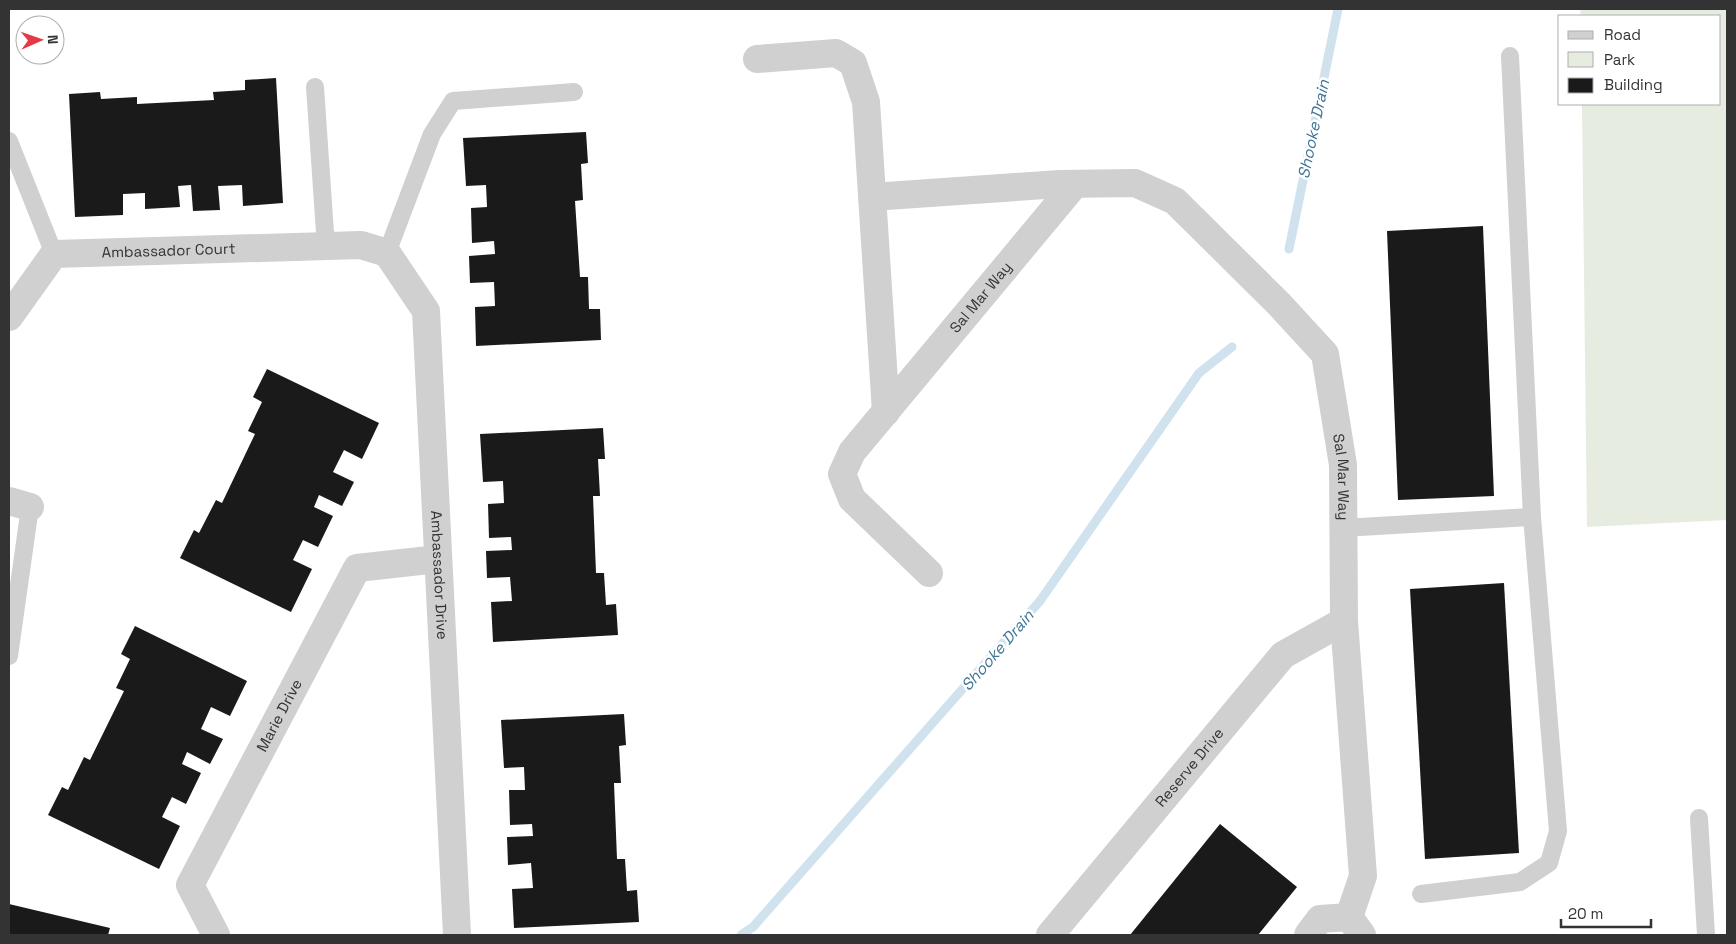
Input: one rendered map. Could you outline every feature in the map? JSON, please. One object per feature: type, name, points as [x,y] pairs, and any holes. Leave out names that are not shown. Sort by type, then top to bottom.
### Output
[{"type":"street","points":[[757,59],[836,53],[853,63],[866,102],[886,412]]},
{"type":"street","name":"Sal Mar Way","points":[[872,197],[1135,182],[1176,202],[1279,304],[1325,354],[1343,465],[1344,621],[1363,876],[1356,926],[1320,919],[1308,935]]},
{"type":"street","name":"Sal Mar Way","points":[[929,573],[852,499],[842,474],[852,452],[1075,184]]},
{"type":"street","name":"Ambassador Court","points":[[54,254],[361,245],[387,253]]},
{"type":"street","name":"Ambassador Drive","points":[[387,253],[426,311],[457,935]]},
{"type":"street","points":[[9,317],[54,254]]},
{"type":"street","name":"Marie Drive","points":[[211,933],[190,885],[357,568],[438,560]]},
{"type":"street","name":"Reserve Drive","points":[[1050,935],[1283,655],[1344,621]]},
{"type":"lane","points":[[1421,894],[1520,882],[1549,863],[1558,831],[1532,517],[1510,56]]},
{"type":"lane","points":[[315,87],[326,247]]},
{"type":"lane","points":[[387,253],[432,134],[453,100],[574,92]]},
{"type":"lane","points":[[9,141],[54,254]]},
{"type":"lane","points":[[9,656],[20,504]]},
{"type":"lane","points":[[1343,528],[1532,517]]},
{"type":"lane","points":[[1699,818],[1706,935]]},
{"type":"green space","points":[[1580,9],[1727,9],[1727,520],[1587,527],[1582,105],[1721,105],[1721,15],[1581,15]]},
{"type":"building","points":[[276,78],[283,203],[243,206],[242,185],[218,186],[220,210],[193,211],[191,185],[178,186],[180,207],[145,209],[145,193],[123,194],[123,215],[75,217],[69,94],[100,92],[101,99],[137,97],[137,104],[214,100],[213,92],[245,90],[245,80]]},
{"type":"building","points":[[586,132],[588,163],[581,164],[583,200],[575,201],[580,277],[588,277],[589,309],[600,309],[601,340],[476,346],[475,307],[495,306],[494,282],[470,283],[469,256],[495,254],[494,241],[472,243],[471,208],[487,207],[486,185],[466,186],[463,138]]},
{"type":"building","points":[[1483,226],[1494,496],[1398,500],[1387,231]]},
{"type":"building","points":[[267,369],[379,423],[362,459],[344,450],[333,472],[354,482],[342,506],[319,495],[314,507],[333,516],[318,547],[303,540],[293,560],[312,569],[291,612],[180,558],[194,530],[199,533],[216,500],[222,503],[255,434],[248,431],[262,402],[253,397]]},
{"type":"building","points":[[603,428],[605,459],[598,459],[600,496],[593,496],[596,573],[604,573],[606,605],[616,604],[618,635],[493,642],[491,602],[512,601],[510,577],[487,578],[486,551],[512,550],[511,537],[489,538],[488,504],[504,503],[503,481],[483,482],[480,434]]},
{"type":"building","points":[[1504,583],[1519,853],[1425,859],[1410,589]]},
{"type":"building","points":[[135,626],[247,681],[230,716],[211,707],[201,729],[223,739],[210,764],[187,752],[182,764],[201,773],[186,804],[172,797],[162,817],[180,826],[159,869],[48,815],[62,787],[68,790],[84,757],[90,760],[124,691],[116,688],[130,659],[121,654]]},
{"type":"building","points":[[624,714],[626,745],[619,746],[621,783],[614,783],[617,859],[625,859],[627,891],[637,890],[639,922],[514,928],[512,889],[533,888],[531,863],[508,865],[507,837],[533,836],[532,824],[510,825],[509,790],[525,790],[524,767],[504,768],[501,720]]},
{"type":"building","points":[[1220,824],[1297,887],[1258,935],[1130,935]]},
{"type":"building","points":[[9,904],[110,928],[108,935],[9,935]]},
{"type":"waterway","name":"Shooke Drain","points":[[1289,249],[1338,9]]},
{"type":"waterway","name":"Shooke Drain","points":[[741,935],[753,927],[1040,601],[1199,373],[1232,347]]}]
